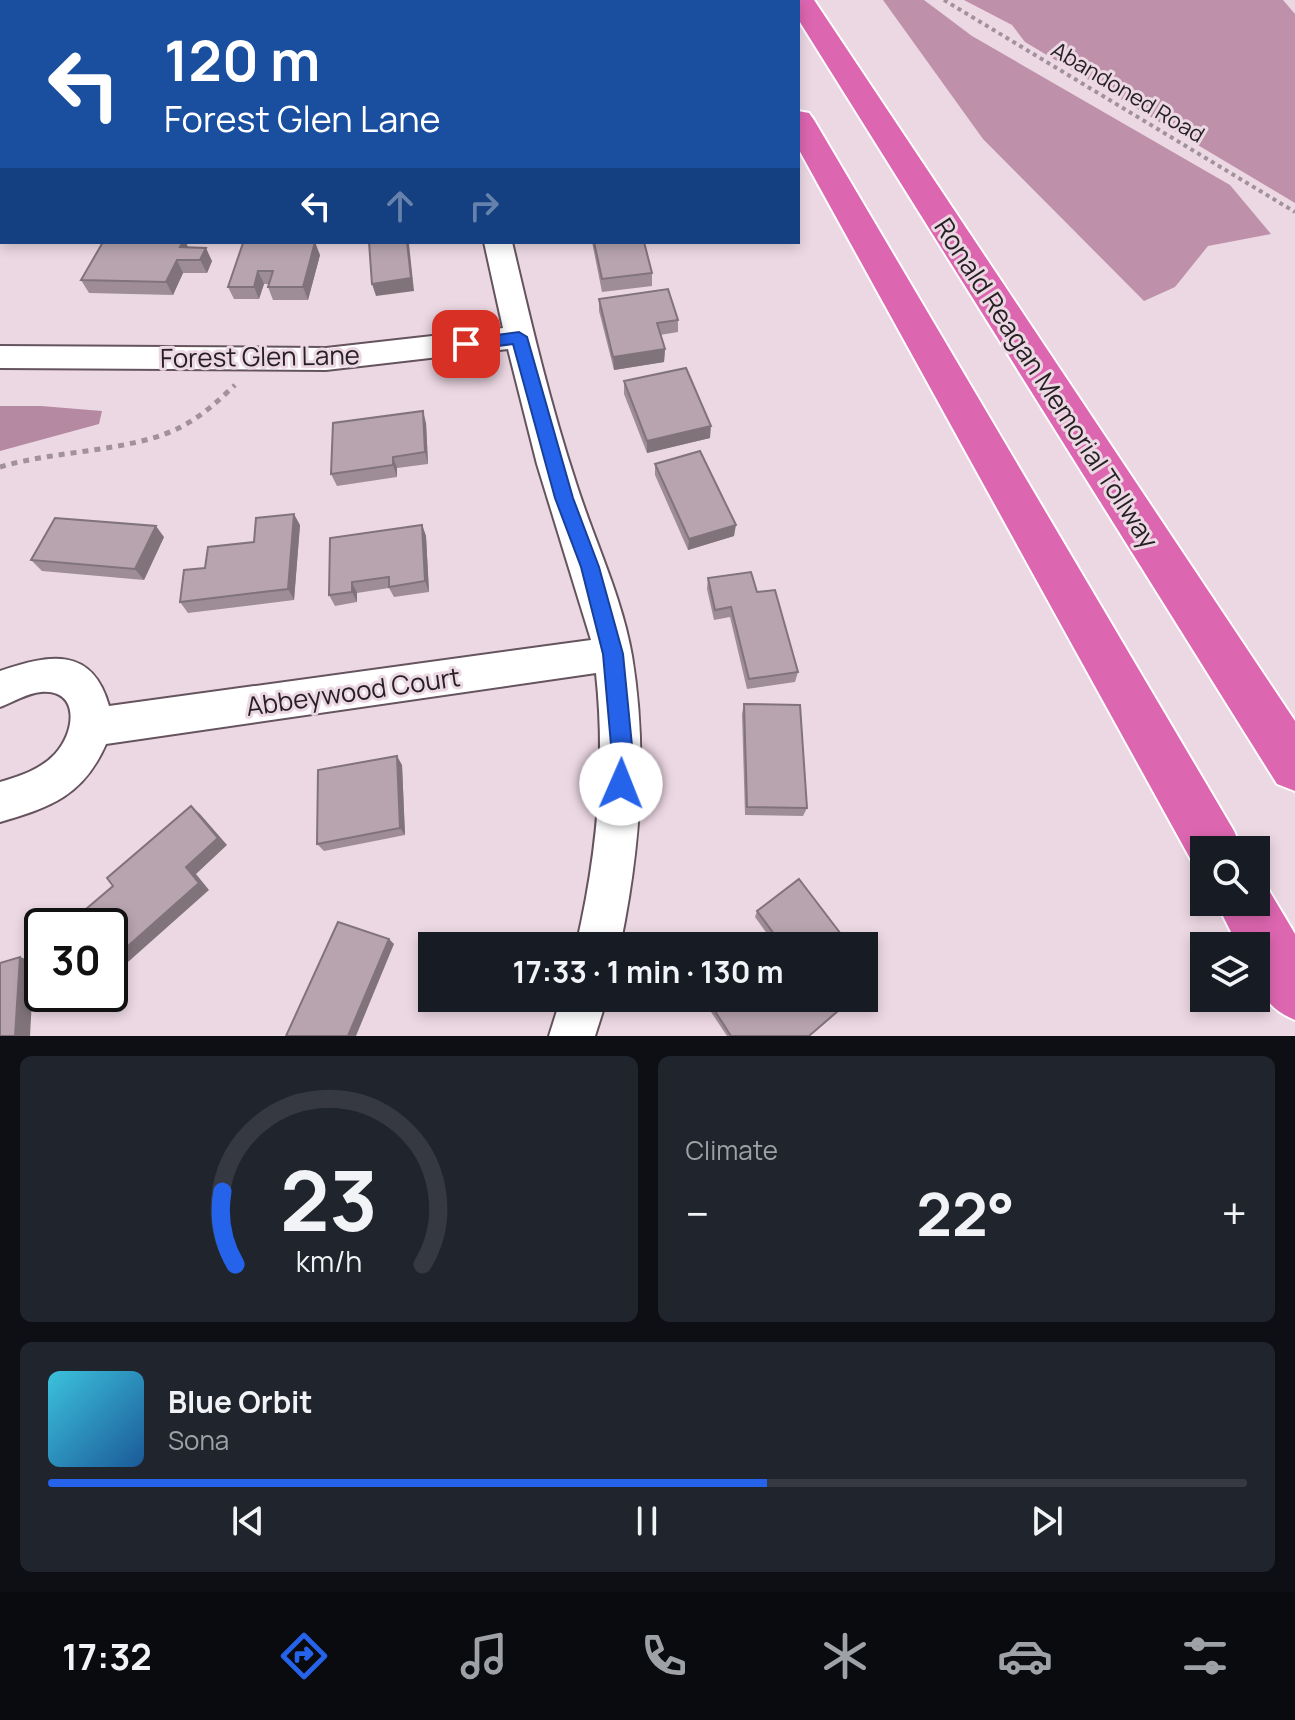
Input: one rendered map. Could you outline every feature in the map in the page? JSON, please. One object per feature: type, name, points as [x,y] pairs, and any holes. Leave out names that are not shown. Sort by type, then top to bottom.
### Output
[{"type":"highway","name":"Ronald Reagan Memorial Tollway","points":[[800,0],[1295,766]]},
{"type":"highway","points":[[800,124],[1207,836]]},
{"type":"highway","points":[[1252,916],[1295,990]]},
{"type":"street","points":[[498,244],[519,337],[564,498],[590,567],[613,654],[623,756],[614,866],[601,932]]},
{"type":"street","name":"Forest Glen Lane","points":[[0,357],[340,358],[519,337]]},
{"type":"street","name":"Abbeywood Court","points":[[93,727],[613,654]]},
{"type":"street","points":[[0,689],[17,680],[59,675],[75,681],[88,692],[94,708],[93,727],[85,749],[68,770],[46,788],[21,799],[0,802]]},
{"type":"street","points":[[572,1036],[580,1012]]},
{"type":"path","name":"Abandoned Road","points":[[944,0],[1295,212]]},
{"type":"path","points":[[0,467],[52,454],[109,449],[154,440],[181,428],[233,388],[254,358]]},
{"type":"shaded area","points":[[883,0],[924,0],[972,36],[1230,185],[1271,234],[1208,246],[1175,287],[1144,301],[983,139]]},
{"type":"shaded area","points":[[964,0],[1283,0],[1295,14],[1295,203],[1025,42],[1012,25]]},
{"type":"shaded area","points":[[0,406],[102,411],[99,424],[0,451]]},
{"type":"building","points":[[102,244],[182,244],[180,247],[206,248],[200,260],[177,260],[166,282],[81,280]]},
{"type":"building","points":[[243,244],[314,244],[303,287],[268,287],[273,271],[258,271],[254,287],[228,287]]},
{"type":"building","points":[[369,244],[407,244],[411,278],[372,284]]},
{"type":"building","points":[[594,244],[645,244],[652,273],[602,279]]},
{"type":"building","points":[[668,289],[678,320],[657,323],[665,349],[613,357],[599,299]]},
{"type":"building","points":[[686,368],[711,426],[647,441],[624,381]]},
{"type":"building","points":[[423,411],[425,452],[393,457],[393,465],[331,474],[333,423]]},
{"type":"building","points":[[700,451],[736,525],[689,539],[655,464]]},
{"type":"building","points":[[294,514],[288,589],[180,602],[184,570],[205,568],[208,547],[254,542],[256,518]]},
{"type":"building","points":[[55,518],[156,526],[135,569],[31,560]]},
{"type":"building","points":[[422,525],[425,581],[389,587],[389,577],[352,582],[352,592],[329,595],[330,538]]},
{"type":"building","points":[[751,572],[757,592],[775,590],[798,672],[749,679],[731,607],[715,610],[708,578]]},
{"type":"building","points":[[744,704],[800,705],[807,808],[747,807]]},
{"type":"building","points":[[397,756],[400,828],[317,844],[318,770]]},
{"type":"building","points":[[191,806],[218,838],[186,867],[199,883],[128,946],[128,908],[87,908],[113,886],[107,878]]},
{"type":"building","points":[[799,879],[839,932],[773,932],[757,911]]},
{"type":"building","points":[[338,922],[389,939],[348,1036],[286,1036]]},
{"type":"building","points":[[20,957],[15,1036],[0,1036],[0,963]]},
{"type":"building","points":[[716,1012],[837,1012],[809,1036],[731,1036]]},
{"type":"route","points":[[466,344],[519,337],[536,407],[564,498],[590,567],[613,654],[623,756],[621,784]]}]
